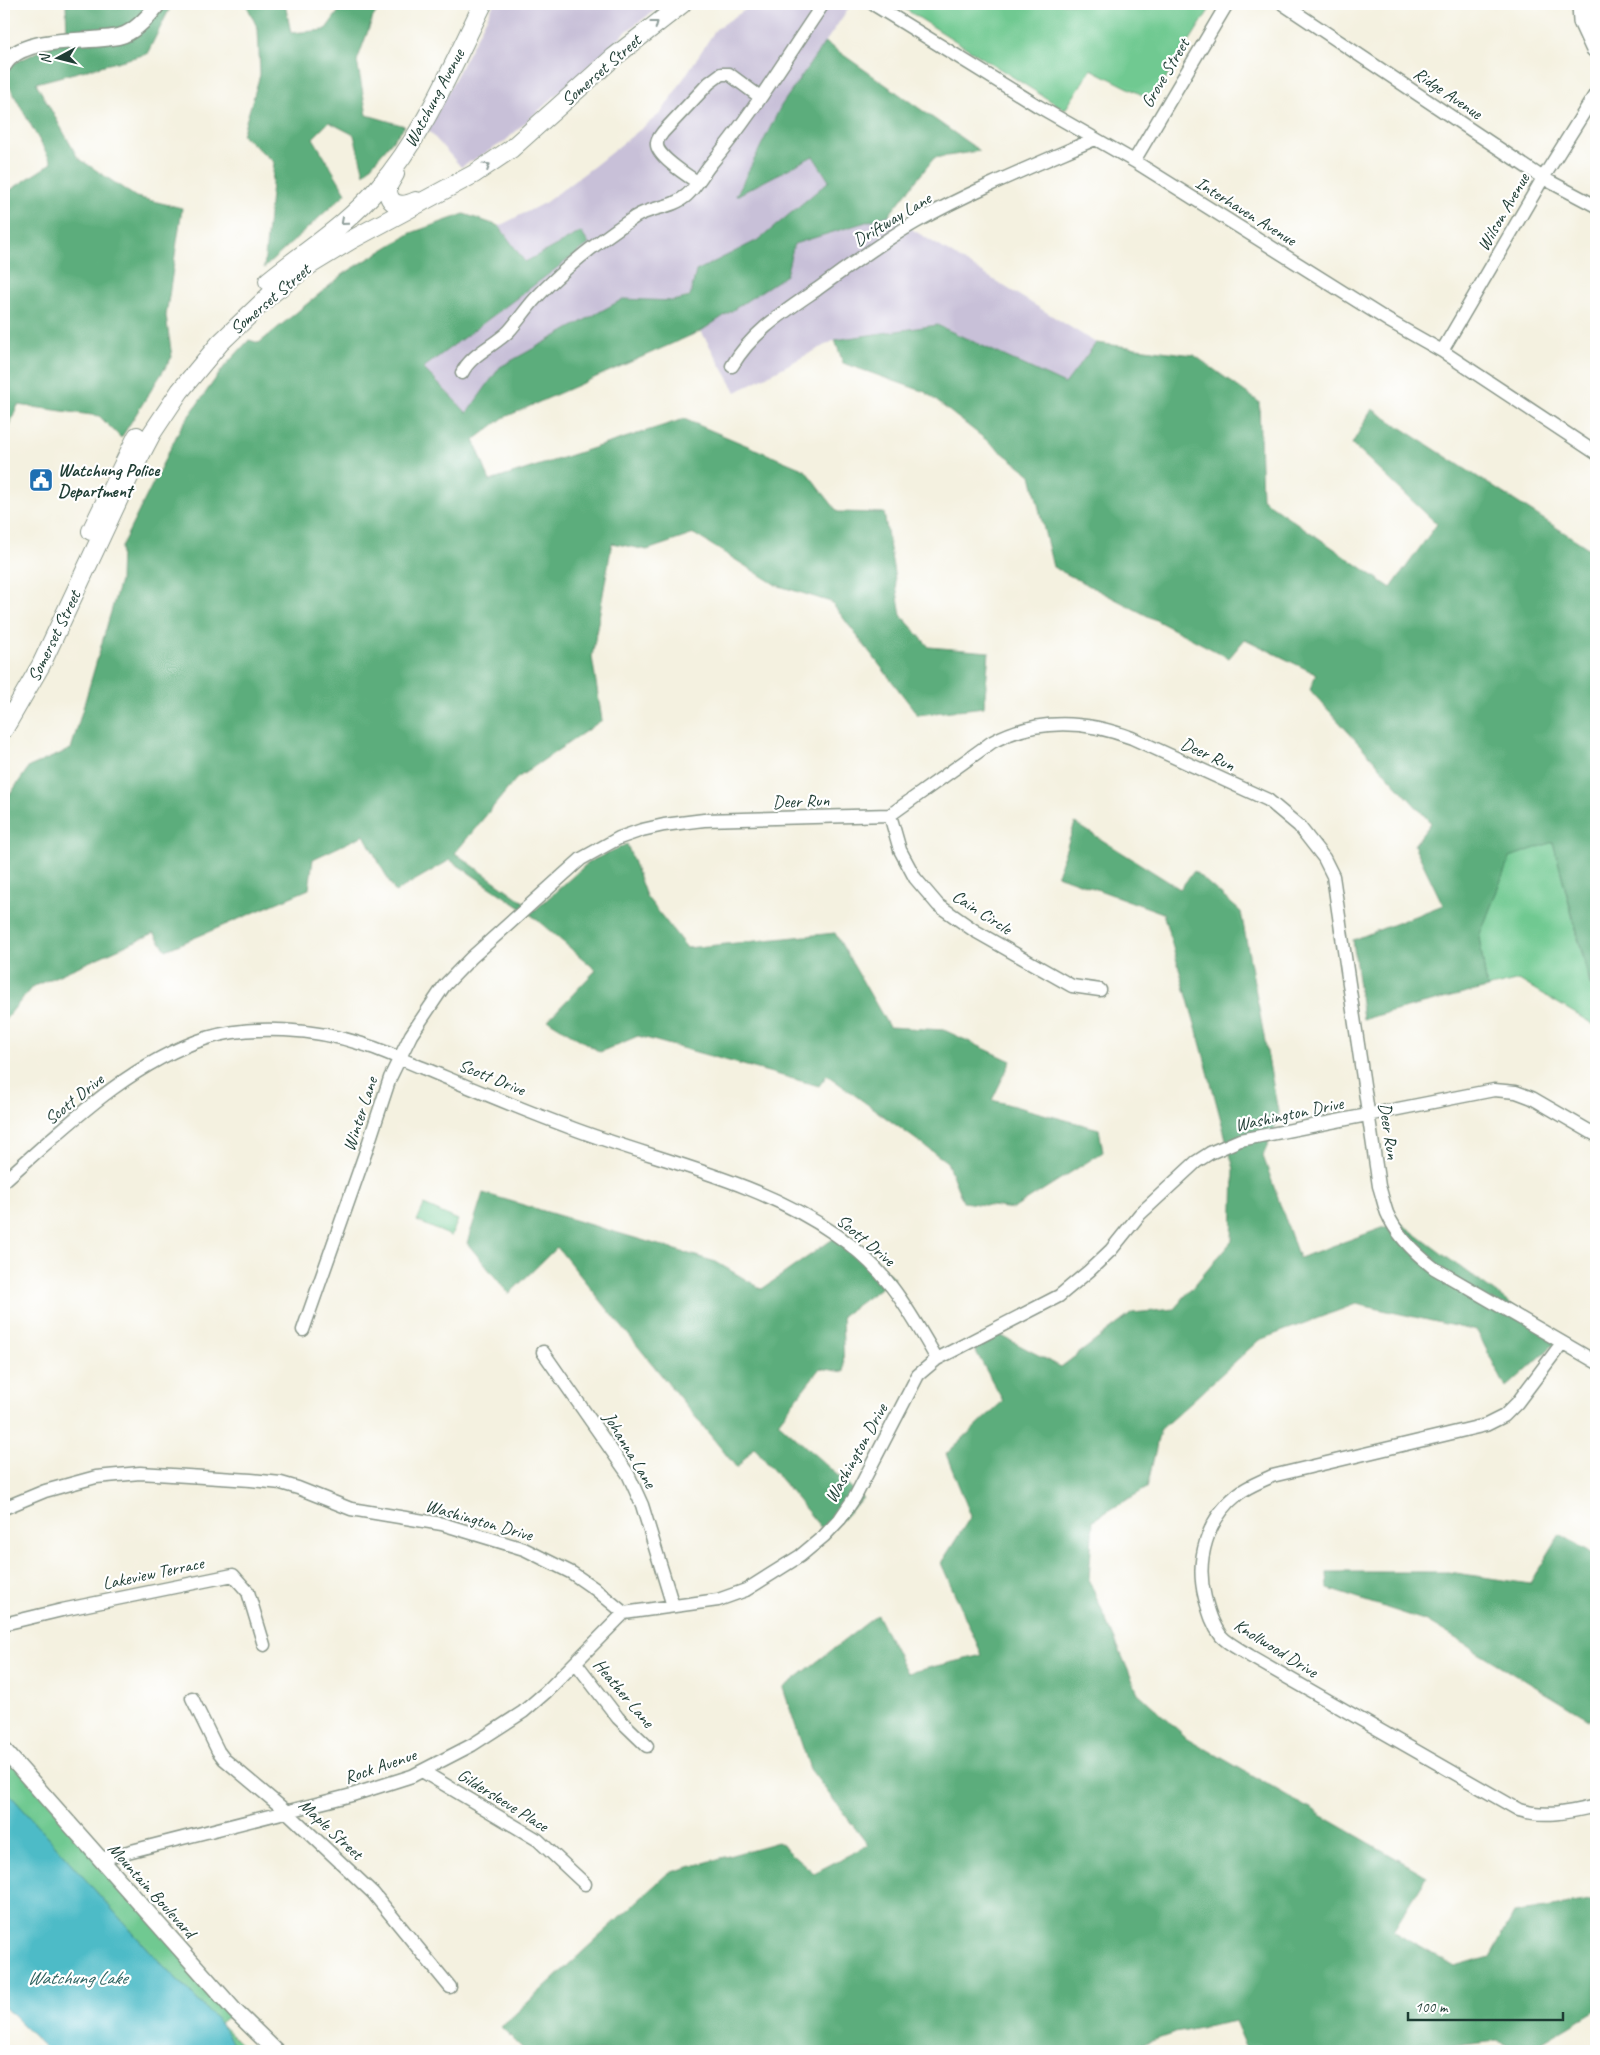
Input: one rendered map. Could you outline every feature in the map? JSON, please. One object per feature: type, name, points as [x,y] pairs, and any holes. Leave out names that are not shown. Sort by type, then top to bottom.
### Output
[{"type":"highway","points":[[1582,4],[1584,21],[1594,39]]},
{"type":"main road","name":"Watchung Avenue","points":[[379,188],[420,128],[483,4]]},
{"type":"main road","name":"Somerset Street","points":[[4,728],[44,658],[142,452],[165,412],[203,361],[254,309],[306,268],[351,240],[474,174],[511,149],[614,57],[682,4]]},
{"type":"main road","points":[[420,128],[402,165],[388,186],[389,196],[395,204],[403,206],[444,190]]},
{"type":"main road","name":"Somerset Street","points":[[4,706],[32,656],[128,453],[152,411],[170,385],[194,353],[228,316],[269,280],[341,225],[379,188]]},
{"type":"street","points":[[4,65],[18,51],[38,45],[121,36],[137,27],[158,4]]},
{"type":"street","points":[[462,373],[466,364],[472,358],[495,343],[509,330],[535,299],[561,274],[636,216],[648,210],[677,202],[687,196],[724,149],[823,4]]},
{"type":"street","name":"Interhaven Avenue","points":[[873,4],[1038,106],[1134,160],[1389,322],[1442,351],[1596,453]]},
{"type":"street","name":"Grove Street","points":[[1134,160],[1227,4]]},
{"type":"street","name":"Ridge Avenue","points":[[1283,4],[1544,178],[1596,206]]},
{"type":"street","points":[[697,182],[677,168],[659,151],[656,145],[663,132],[709,83],[721,74],[729,74],[760,97]]},
{"type":"street","name":"Wilson Avenue","points":[[1442,351],[1596,92]]},
{"type":"street","name":"Driftway Lane","points":[[732,366],[752,338],[775,318],[860,258],[916,222],[995,182],[1095,139]]},
{"type":"street","name":"Deer Run","points":[[496,935],[581,860],[619,838],[642,830],[706,820],[890,815],[999,738],[1023,728],[1060,723],[1077,723],[1111,730],[1268,800],[1299,826],[1324,858],[1333,876],[1379,1186],[1387,1214],[1397,1230],[1420,1257],[1442,1273],[1596,1362]]},
{"type":"street","name":"Cain Circle","points":[[890,815],[900,850],[911,870],[938,905],[975,930],[1072,986],[1100,990]]},
{"type":"street","name":"Winter Lane","points":[[303,1330],[398,1058],[444,986],[496,935]]},
{"type":"street","name":"Scott Drive","points":[[4,1181],[86,1110],[152,1061],[208,1038],[243,1032],[297,1031],[362,1044],[570,1128],[663,1157],[745,1187],[782,1203],[837,1234],[880,1271],[904,1302],[936,1359]]},
{"type":"street","name":"Washington Drive","points":[[4,1508],[45,1491],[105,1476],[140,1473],[282,1483],[351,1509],[442,1524],[524,1549],[572,1574],[595,1589],[624,1613],[718,1600],[746,1590],[800,1556],[824,1536],[840,1519],[855,1497],[918,1375],[936,1359],[1059,1296],[1090,1271],[1111,1250],[1140,1214],[1161,1193],[1196,1162],[1210,1153],[1240,1140],[1480,1091],[1494,1090],[1516,1092],[1532,1098],[1596,1135]]},
{"type":"street","name":"Knollwood Drive","points":[[1562,1343],[1517,1403],[1504,1416],[1486,1425],[1272,1476],[1249,1486],[1228,1504],[1213,1525],[1203,1548],[1201,1571],[1211,1620],[1222,1638],[1250,1656],[1520,1810],[1546,1815],[1565,1814],[1596,1806]]},
{"type":"street","name":"Johanna Lane","points":[[544,1352],[628,1474],[642,1506],[673,1606]]},
{"type":"street","name":"Lakeview Terrace","points":[[4,1624],[62,1610],[232,1575],[248,1592],[264,1645]]},
{"type":"street","name":"Rock Avenue","points":[[100,1859],[287,1812],[412,1776],[472,1745],[523,1712],[576,1663],[624,1613]]},
{"type":"street","name":"Heather Lane","points":[[576,1663],[618,1718],[647,1746]]},
{"type":"street","name":"Maple Street","points":[[192,1698],[218,1751],[224,1759],[287,1812],[373,1893],[450,1987]]},
{"type":"street","name":"Mountain Boulevard","points":[[4,1750],[235,2011],[276,2051]]},
{"type":"street","name":"Gildersleeve Place","points":[[422,1771],[538,1840],[584,1884]]},
{"type":"shaded area","points":[[494,4],[664,4],[628,30],[504,142],[461,167],[428,130]]},
{"type":"shaded area","points":[[754,4],[851,5],[781,106],[736,195],[813,156],[829,181],[760,239],[696,271],[690,296],[673,301],[623,299],[500,367],[467,413],[423,368],[589,244],[581,232],[525,262],[499,226],[546,202],[661,113],[716,29]]},
{"type":"shaded area","points":[[889,215],[1096,343],[1065,385],[937,325],[835,340],[736,392],[701,331],[786,275],[794,244]]},
{"type":"green space","points":[[66,4],[172,4],[147,54],[36,83],[78,158],[136,197],[182,208],[166,316],[172,357],[121,438],[99,416],[18,405],[4,438],[4,194],[52,163],[4,77],[4,68],[67,38]]},
{"type":"green space","points":[[246,4],[285,4],[291,33],[325,30],[344,4],[382,4],[373,17],[357,61],[367,115],[405,126],[364,174],[354,135],[329,122],[313,138],[346,193],[264,268],[274,162],[242,135],[260,75],[258,29]]},
{"type":"green space","points":[[897,4],[1213,4],[1152,100],[1091,69],[1065,110]]},
{"type":"green space","points":[[825,42],[980,151],[934,158],[889,215],[794,244],[786,275],[701,331],[503,418],[474,440],[490,481],[684,419],[805,470],[838,512],[884,513],[901,615],[929,647],[989,652],[984,707],[918,715],[831,602],[776,585],[694,534],[647,550],[612,543],[592,657],[602,720],[516,779],[455,853],[535,910],[589,862],[627,844],[646,896],[687,948],[835,933],[889,1027],[944,1030],[1011,1061],[992,1100],[1099,1129],[1103,1152],[1013,1209],[963,1202],[947,1162],[827,1075],[819,1086],[638,1036],[600,1052],[548,1020],[596,970],[530,914],[450,860],[395,892],[364,835],[313,859],[309,889],[166,950],[154,933],[32,987],[4,1021],[4,803],[29,767],[71,749],[120,581],[121,547],[181,427],[224,367],[249,340],[259,343],[345,273],[411,233],[464,214],[499,226],[525,262],[581,232],[589,244],[423,368],[467,413],[500,367],[623,299],[673,301],[690,297],[696,271],[760,239],[829,181],[813,156],[736,196],[781,106]]},
{"type":"green space","points":[[937,325],[1065,384],[1096,343],[1194,355],[1259,402],[1262,499],[1391,588],[1437,524],[1352,444],[1372,409],[1596,553],[1596,987],[1591,985],[1553,842],[1510,857],[1479,937],[1487,988],[1363,1019],[1353,940],[1443,905],[1414,845],[1431,823],[1310,690],[1316,674],[1245,639],[1229,658],[1053,567],[1031,475],[925,392],[843,363],[835,340]]},
{"type":"green space","points":[[1075,823],[1180,889],[1194,871],[1241,912],[1279,1117],[1263,1156],[1299,1258],[1399,1222],[1559,1340],[1506,1388],[1477,1331],[1356,1304],[1259,1340],[1160,1430],[1147,1488],[1093,1520],[1089,1580],[1138,1693],[1187,1738],[1427,1876],[1393,1931],[1455,1967],[1490,1957],[1514,1913],[1596,1900],[1596,2010],[1528,2051],[1522,2051],[1497,2041],[1446,2047],[1443,2051],[1248,2051],[1235,2021],[1175,2033],[1122,2051],[525,2051],[501,2027],[668,1873],[778,1842],[814,1873],[868,1845],[810,1769],[783,1688],[877,1615],[907,1673],[982,1655],[941,1563],[971,1516],[946,1454],[1003,1401],[973,1346],[998,1334],[1061,1367],[1132,1313],[1174,1309],[1232,1241],[1234,1169],[1163,913],[1057,875]]},
{"type":"green space","points":[[1553,842],[1590,985],[1596,987],[1596,1026],[1519,980],[1487,988],[1479,937],[1510,856]]},
{"type":"green space","points":[[483,1193],[716,1262],[762,1289],[843,1232],[894,1278],[842,1316],[844,1372],[820,1368],[778,1422],[863,1498],[827,1535],[754,1447],[737,1468],[557,1247],[509,1294],[467,1243]]},
{"type":"green space","points":[[424,1205],[458,1220],[451,1236],[417,1221]]},
{"type":"green space","points":[[1560,1534],[1596,1556],[1596,1718],[1589,1719],[1427,1621],[1328,1589],[1327,1572],[1449,1572],[1530,1584]]},
{"type":"green space","points":[[4,1750],[235,2011],[220,2023],[149,1951],[4,1788]]},
{"type":"green space","points":[[220,2023],[248,2051],[238,2051]]},
{"type":"water","name":"Watchung Lake","points":[[4,1788],[149,1951],[220,2023],[238,2051],[49,2051],[4,2007]]},
{"type":"place","name":"Watchung Police Department","points":[[41,480]]}]
